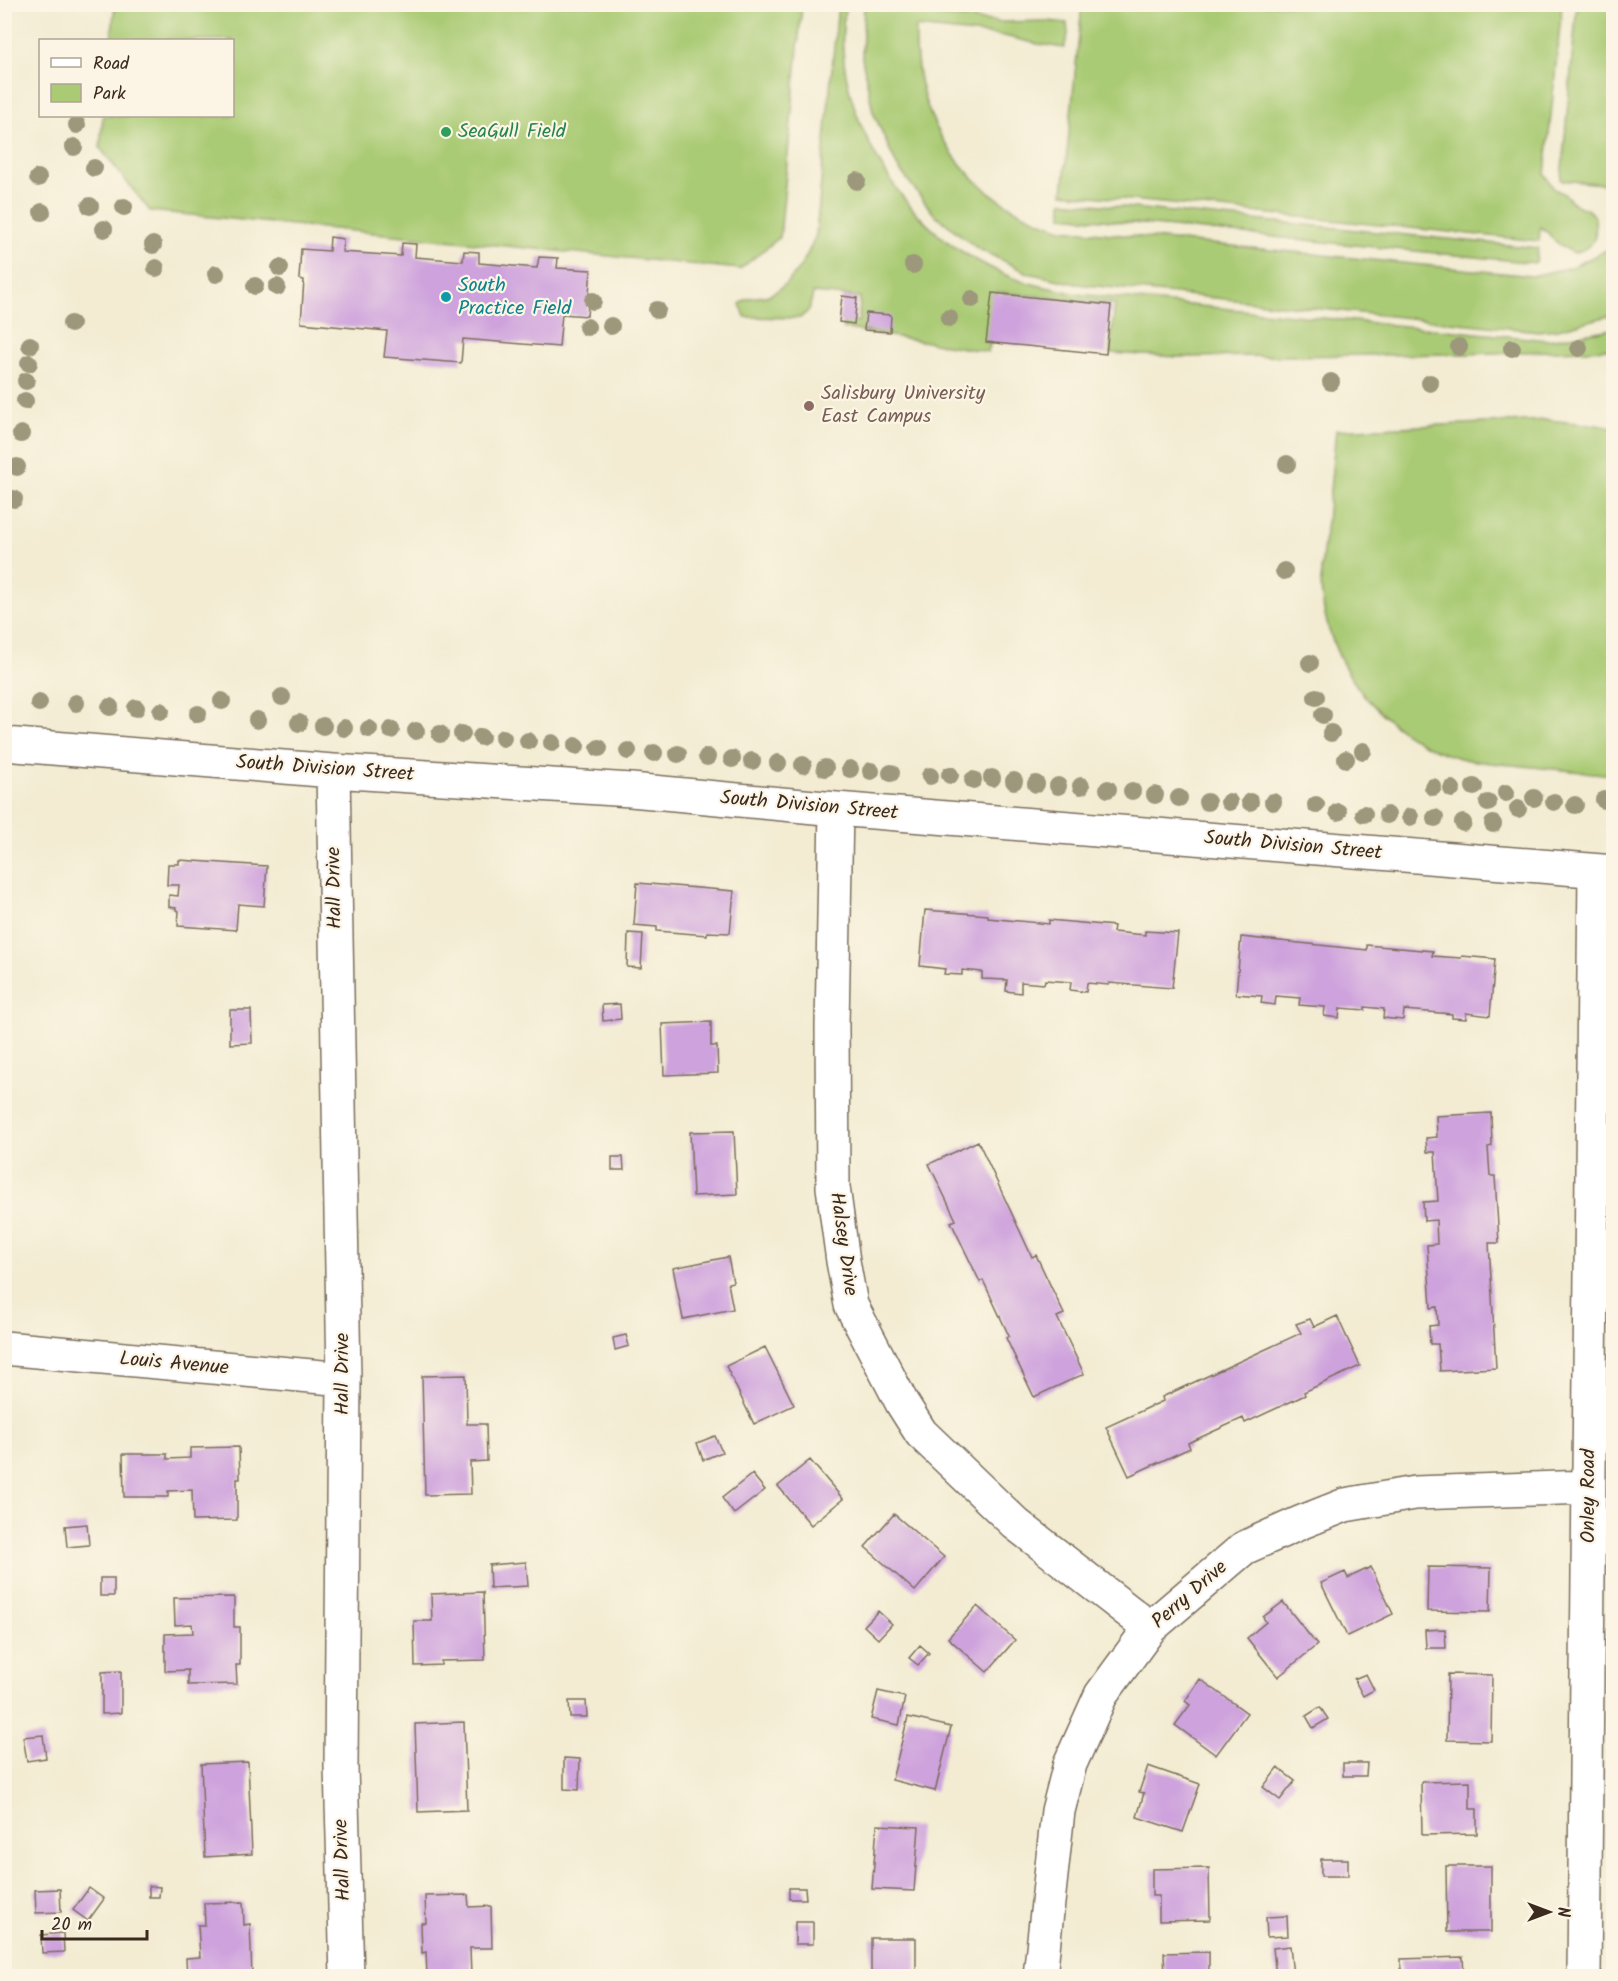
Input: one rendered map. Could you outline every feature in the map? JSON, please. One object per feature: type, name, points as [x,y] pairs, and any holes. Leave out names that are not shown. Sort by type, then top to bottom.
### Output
[{"type":"street","name":"South Division Street","points":[[4,744],[333,771],[631,790],[1604,872]]},
{"type":"street","name":"Hall Drive","points":[[333,771],[344,1379],[341,1767],[347,1977]]},
{"type":"street","name":"Halsey Drive","points":[[836,809],[832,1026],[834,1187],[851,1305],[921,1433],[1016,1524],[1150,1628]]},
{"type":"street","name":"Onley Road","points":[[1584,1977],[1601,1585],[1588,1487],[1604,872]]},
{"type":"street","name":"Louis Avenue","points":[[4,1348],[344,1379]]},
{"type":"street","name":"Perry Drive","points":[[1040,1977],[1058,1811],[1071,1764],[1101,1695],[1150,1628],[1244,1548],[1345,1505],[1415,1493],[1588,1487]]},
{"type":"green space","name":"SeaGull Field","points":[[115,5],[802,5],[780,237],[740,269],[150,211],[100,148],[103,117],[234,117],[234,39],[111,39]]},
{"type":"green space","points":[[838,5],[846,5],[843,40],[846,76],[856,112],[871,147],[891,181],[914,211],[941,236],[994,270],[1010,277],[1076,294],[1548,340],[1613,329],[1613,349],[1464,354],[1179,357],[1110,353],[1115,304],[997,292],[988,352],[843,328],[843,322],[859,321],[860,297],[813,293],[809,310],[800,318],[745,317],[740,304],[751,298],[771,294],[786,283],[804,260],[816,235]]},
{"type":"green space","points":[[864,5],[919,5],[917,13],[1001,22],[1067,23],[1068,35],[1064,48],[1004,36],[916,27],[917,63],[924,96],[936,127],[953,154],[974,179],[999,199],[1029,216],[1062,229],[1532,276],[1572,267],[1613,247],[1613,315],[1558,329],[1538,331],[1077,284],[1028,273],[977,248],[933,213],[897,166],[873,112],[862,58]]},
{"type":"green space","points":[[1082,5],[1562,5],[1545,175],[1554,189],[1565,194],[1574,204],[1588,210],[1595,217],[1594,240],[1588,247],[1575,253],[1560,245],[1540,227],[1539,241],[1063,193]]},
{"type":"green space","points":[[1577,5],[1613,5],[1613,185],[1561,180]]},
{"type":"green space","points":[[1062,201],[1538,248],[1536,263],[1062,216]]},
{"type":"green space","points":[[1548,420],[1613,427],[1613,775],[1468,760],[1425,745],[1403,732],[1384,716],[1363,693],[1342,662],[1334,645],[1324,608],[1321,571],[1336,430]]},
{"type":"building","name":"South Practice Field","points":[[330,237],[343,239],[342,252],[401,256],[402,243],[416,244],[415,257],[463,261],[464,251],[479,252],[479,263],[537,268],[539,257],[558,258],[557,268],[591,270],[587,316],[562,314],[559,347],[463,339],[461,363],[384,357],[387,331],[301,323],[304,280],[299,279],[301,249],[329,251]]},
{"type":"building","points":[[992,293],[1111,305],[1106,354],[986,342]]},
{"type":"building","points":[[842,296],[857,298],[854,324],[839,322]]},
{"type":"building","points":[[866,313],[891,315],[890,332],[864,330]]},
{"type":"building","points":[[179,860],[267,866],[264,906],[238,904],[236,930],[178,926],[179,911],[169,907],[169,895],[178,896],[179,885],[167,885],[168,864],[179,864]]},
{"type":"building","points":[[637,883],[734,891],[730,933],[707,932],[707,935],[657,931],[657,927],[634,925]]},
{"type":"building","points":[[925,910],[988,915],[988,918],[1049,924],[1049,920],[1114,926],[1113,932],[1145,935],[1145,931],[1178,933],[1172,988],[1087,983],[1086,992],[1070,990],[1071,982],[1045,980],[1044,984],[1021,982],[1021,993],[1006,991],[1007,980],[982,979],[982,972],[962,970],[962,975],[944,974],[945,969],[920,966]]},
{"type":"building","points":[[628,933],[643,934],[641,968],[627,967]]},
{"type":"building","points":[[1241,937],[1367,950],[1367,945],[1433,951],[1432,956],[1495,959],[1490,1016],[1466,1013],[1466,1019],[1452,1018],[1452,1014],[1404,1010],[1403,1020],[1383,1018],[1384,1009],[1365,1007],[1365,1010],[1340,1008],[1339,1018],[1324,1016],[1325,1007],[1299,1005],[1300,998],[1276,996],[1275,1005],[1261,1003],[1262,996],[1236,994]]},
{"type":"building","points":[[620,1004],[621,1019],[603,1021],[602,1005]]},
{"type":"building","points":[[230,1010],[251,1010],[252,1043],[230,1044]]},
{"type":"building","points":[[711,1022],[711,1046],[717,1046],[718,1073],[664,1075],[662,1024]]},
{"type":"building","points":[[1491,1113],[1492,1146],[1488,1147],[1490,1176],[1495,1176],[1499,1243],[1489,1243],[1496,1368],[1440,1371],[1438,1344],[1430,1344],[1429,1326],[1438,1325],[1437,1307],[1431,1308],[1427,1245],[1437,1244],[1436,1220],[1424,1221],[1423,1202],[1438,1201],[1435,1152],[1427,1152],[1426,1138],[1437,1137],[1436,1116]]},
{"type":"building","points":[[734,1131],[737,1194],[693,1196],[690,1132]]},
{"type":"building","points":[[978,1141],[1032,1257],[1036,1255],[1064,1314],[1057,1317],[1084,1374],[1034,1397],[1006,1338],[1009,1336],[983,1280],[980,1282],[951,1222],[956,1220],[929,1164]]},
{"type":"building","points":[[612,1157],[623,1157],[624,1170],[612,1170]]},
{"type":"building","points":[[728,1257],[733,1282],[728,1283],[733,1309],[683,1319],[673,1268]]},
{"type":"building","points":[[1337,1316],[1360,1366],[1245,1423],[1243,1418],[1188,1443],[1190,1448],[1129,1476],[1106,1427],[1163,1401],[1162,1397],[1301,1333],[1296,1324],[1310,1319],[1314,1327]]},
{"type":"building","points":[[626,1335],[629,1346],[615,1350],[613,1338]]},
{"type":"building","points":[[765,1347],[794,1405],[754,1424],[726,1366]]},
{"type":"building","points":[[466,1375],[467,1424],[486,1424],[487,1461],[470,1462],[471,1494],[425,1495],[422,1376]]},
{"type":"building","points":[[715,1436],[722,1452],[703,1460],[697,1443]]},
{"type":"building","points":[[239,1447],[240,1479],[237,1479],[237,1520],[193,1521],[192,1490],[168,1491],[168,1497],[124,1497],[123,1454],[167,1454],[167,1459],[190,1458],[190,1448]]},
{"type":"building","points":[[810,1460],[843,1499],[811,1525],[778,1486]]},
{"type":"building","points":[[752,1474],[765,1490],[734,1514],[722,1498]]},
{"type":"building","points":[[894,1514],[944,1557],[915,1591],[865,1547]]},
{"type":"building","points":[[87,1524],[89,1545],[67,1547],[65,1526]]},
{"type":"building","points":[[526,1562],[528,1586],[490,1588],[489,1565]]},
{"type":"building","points":[[1371,1567],[1393,1614],[1347,1636],[1321,1583],[1345,1572],[1348,1578]]},
{"type":"building","points":[[1428,1567],[1491,1568],[1490,1612],[1427,1611]]},
{"type":"building","points":[[100,1578],[114,1578],[114,1596],[100,1596]]},
{"type":"building","points":[[483,1592],[485,1660],[441,1661],[441,1665],[415,1666],[414,1621],[432,1621],[431,1594]]},
{"type":"building","points":[[234,1597],[234,1627],[240,1627],[240,1665],[236,1665],[237,1684],[188,1685],[188,1670],[165,1671],[165,1634],[193,1633],[192,1624],[175,1625],[174,1598]]},
{"type":"building","points":[[1283,1602],[1317,1645],[1278,1677],[1247,1638],[1266,1622],[1263,1617]]},
{"type":"building","points":[[977,1606],[1015,1640],[987,1672],[948,1638]]},
{"type":"building","points":[[878,1611],[892,1624],[878,1639],[864,1626]]},
{"type":"building","points":[[1445,1629],[1446,1648],[1426,1648],[1425,1630]]},
{"type":"building","points":[[920,1645],[929,1653],[918,1665],[909,1658]]},
{"type":"building","points":[[121,1671],[121,1713],[102,1714],[102,1672]]},
{"type":"building","points":[[1366,1674],[1374,1690],[1363,1696],[1354,1679]]},
{"type":"building","points":[[1448,1674],[1492,1675],[1491,1741],[1447,1740]]},
{"type":"building","points":[[1200,1679],[1247,1713],[1216,1755],[1175,1725],[1190,1705],[1185,1701]]},
{"type":"building","points":[[878,1691],[905,1697],[899,1725],[871,1719]]},
{"type":"building","points":[[569,1701],[586,1701],[587,1717],[570,1717]]},
{"type":"building","points":[[1320,1707],[1328,1719],[1313,1728],[1306,1716]]},
{"type":"building","points":[[908,1717],[951,1727],[935,1791],[892,1780]]},
{"type":"building","points":[[464,1722],[467,1810],[418,1812],[415,1724]]},
{"type":"building","points":[[43,1735],[46,1758],[27,1761],[23,1737]]},
{"type":"building","points":[[564,1758],[580,1759],[579,1790],[564,1789]]},
{"type":"building","points":[[248,1762],[252,1854],[205,1857],[201,1764]]},
{"type":"building","points":[[1343,1763],[1367,1763],[1366,1776],[1343,1776]]},
{"type":"building","points":[[1148,1766],[1200,1784],[1183,1832],[1137,1817],[1144,1793],[1139,1792]]},
{"type":"building","points":[[1278,1768],[1295,1781],[1280,1800],[1263,1787]]},
{"type":"building","points":[[1470,1781],[1470,1809],[1477,1809],[1477,1834],[1422,1835],[1421,1782]]},
{"type":"building","points":[[877,1825],[919,1827],[914,1891],[872,1889]]},
{"type":"building","points":[[1321,1859],[1348,1859],[1348,1876],[1321,1876]]},
{"type":"building","points":[[1446,1866],[1491,1866],[1491,1932],[1447,1932]]},
{"type":"building","points":[[1209,1868],[1210,1920],[1159,1921],[1159,1896],[1152,1896],[1152,1869]]},
{"type":"building","points":[[149,1886],[160,1887],[159,1897],[149,1897]]},
{"type":"building","points":[[89,1888],[104,1899],[88,1921],[73,1910]]},
{"type":"building","points":[[789,1888],[805,1888],[806,1899],[789,1899]]},
{"type":"building","points":[[60,1889],[61,1912],[36,1913],[35,1890]]},
{"type":"building","points":[[468,1895],[469,1907],[491,1906],[492,1948],[470,1948],[471,1976],[427,1976],[426,1952],[422,1953],[421,1923],[426,1923],[425,1896]]},
{"type":"building","points":[[243,1902],[244,1925],[250,1924],[252,1976],[187,1976],[186,1958],[200,1957],[198,1925],[205,1925],[204,1903]]},
{"type":"building","points":[[1287,1916],[1288,1936],[1267,1937],[1266,1917]]},
{"type":"building","points":[[795,1922],[813,1922],[813,1944],[795,1944]]},
{"type":"building","points":[[63,1933],[64,1952],[42,1953],[41,1935]]},
{"type":"building","points":[[871,1938],[916,1938],[916,1976],[871,1976]]},
{"type":"building","points":[[1290,1946],[1293,1976],[1276,1976],[1273,1948]]},
{"type":"building","points":[[1209,1952],[1209,1976],[1165,1976],[1164,1953]]},
{"type":"building","points":[[1463,1957],[1464,1974],[1471,1974],[1471,1976],[1401,1976],[1401,1959]]},
{"type":"place","name":"SeaGull Field","points":[[446,132]]},
{"type":"place","name":"South Practice Field","points":[[446,297]]},
{"type":"place","name":"Salisbury University East Campus","points":[[809,406]]}]
